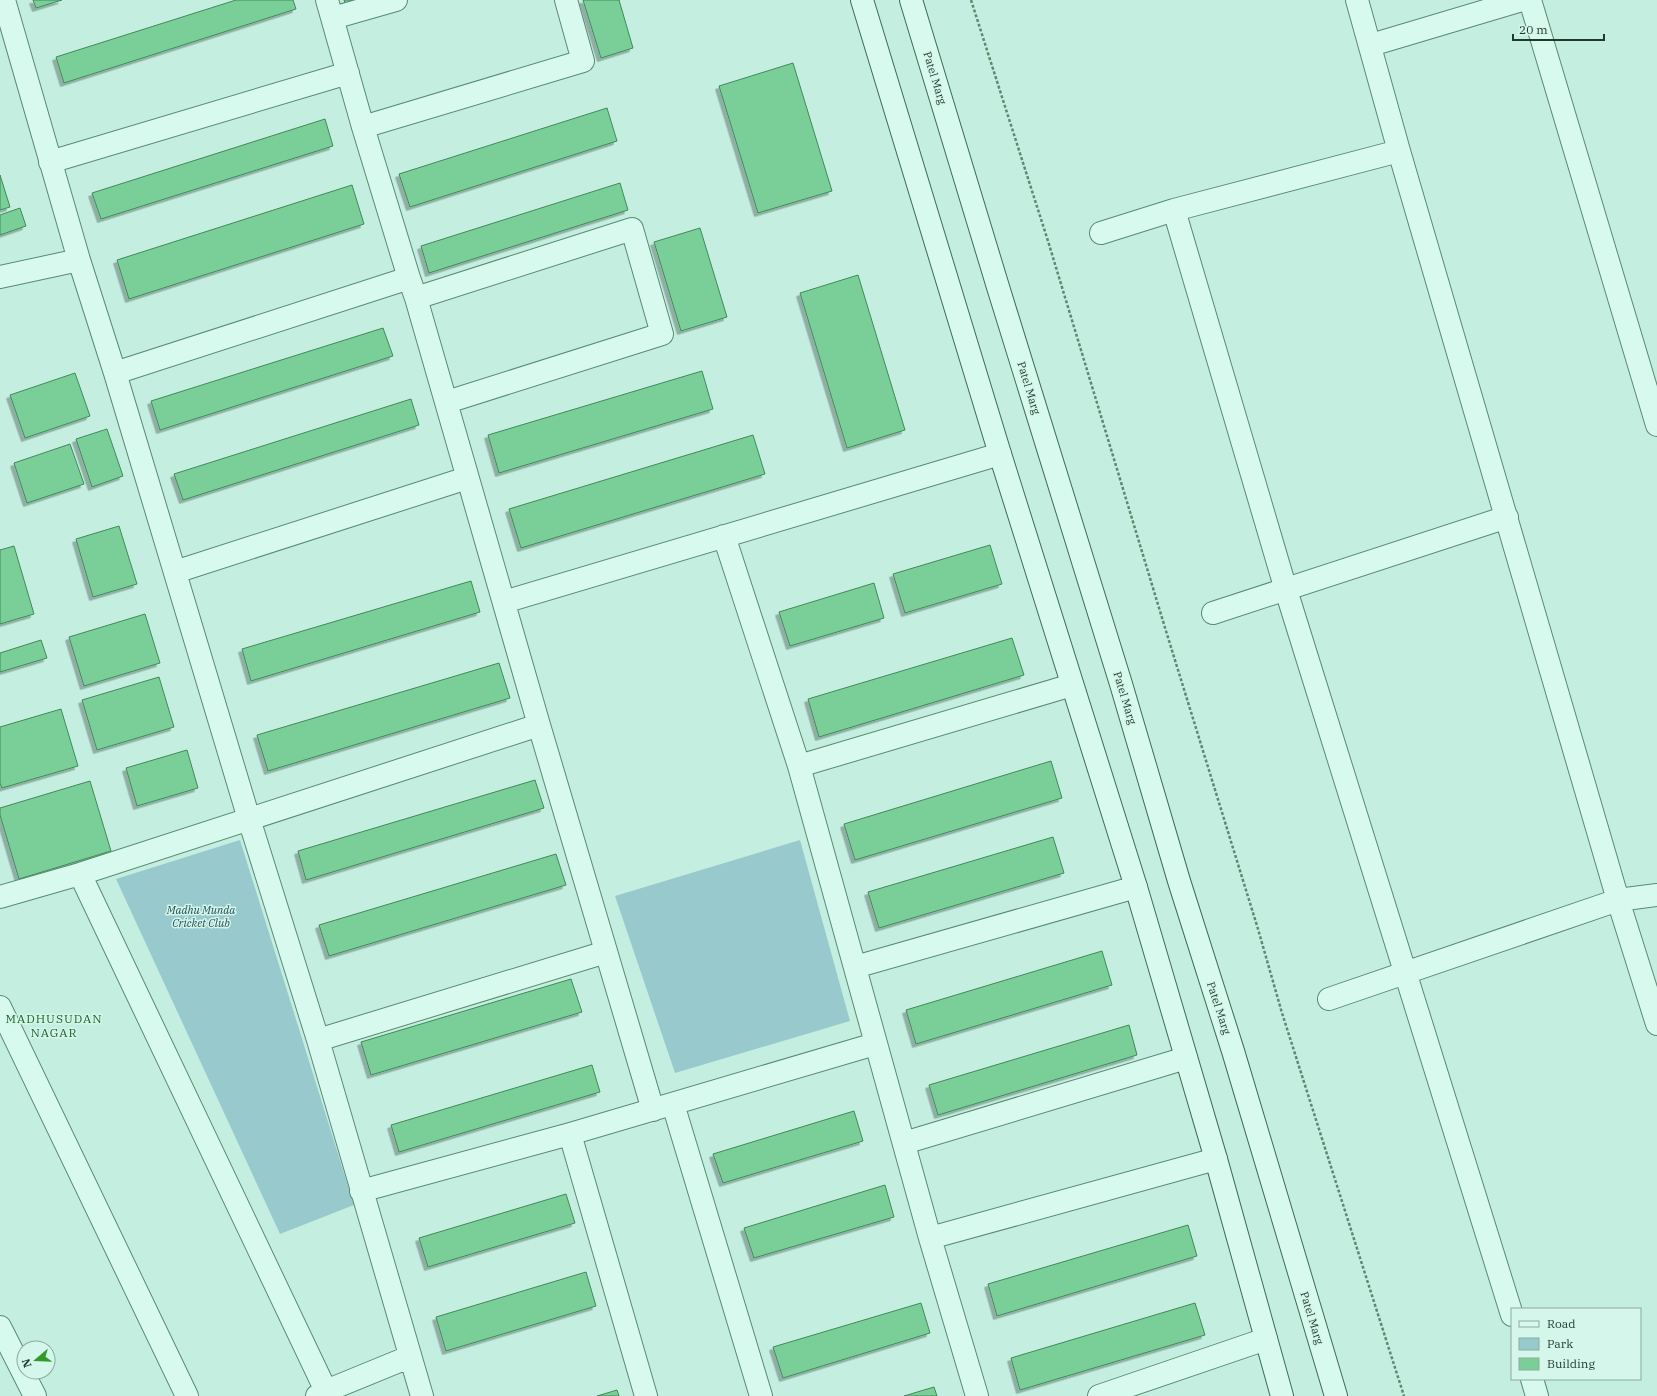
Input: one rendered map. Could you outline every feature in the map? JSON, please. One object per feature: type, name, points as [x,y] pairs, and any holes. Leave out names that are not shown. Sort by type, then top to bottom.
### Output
[{"type":"street","points":[[4,0],[79,260],[115,373],[249,819],[318,1040],[409,1357],[422,1396]]},
{"type":"street","points":[[396,0],[330,9],[363,127],[447,402],[467,478],[606,952],[663,1107],[761,1396]]},
{"type":"street","points":[[363,127],[584,61],[566,0]]},
{"type":"street","points":[[862,0],[911,166],[1072,686],[1136,887],[1216,1159],[1282,1396]]},
{"type":"street","name":"Patel Marg","points":[[911,0],[1002,302],[1121,684],[1179,881],[1233,1051],[1336,1396]]},
{"type":"street","points":[[1357,0],[1399,151],[1618,900],[1657,1024]]},
{"type":"street","points":[[1370,45],[1522,0]]},
{"type":"street","points":[[1530,0],[1657,425]]},
{"type":"street","points":[[50,162],[348,73]]},
{"type":"street","points":[[1101,233],[1174,210],[1399,151]]},
{"type":"street","points":[[1174,210],[1286,590],[1511,1312]]},
{"type":"street","points":[[416,298],[632,229],[662,334],[447,402]]},
{"type":"street","points":[[0,277],[79,260]]},
{"type":"street","points":[[115,373],[409,278]]},
{"type":"street","points":[[504,602],[1000,454]]},
{"type":"street","points":[[175,572],[467,478]]},
{"type":"street","points":[[1213,613],[1507,517]]},
{"type":"street","points":[[724,536],[799,766],[875,1044],[977,1396]]},
{"type":"street","points":[[799,766],[1072,686]]},
{"type":"street","points":[[0,897],[80,874],[539,725]]},
{"type":"street","points":[[80,874],[322,1393],[409,1357]]},
{"type":"street","points":[[855,967],[1136,887]]},
{"type":"street","points":[[1328,999],[1405,974],[1618,900],[1657,895]]},
{"type":"street","points":[[318,1040],[606,952]]},
{"type":"street","points":[[0,1007],[187,1396]]},
{"type":"street","points":[[361,1191],[570,1134],[875,1044]]},
{"type":"street","points":[[904,1144],[1186,1058]]},
{"type":"street","points":[[570,1134],[646,1396]]},
{"type":"street","points":[[930,1238],[1216,1159]]},
{"type":"street","points":[[0,1327],[35,1396]]},
{"type":"street","points":[[1099,1396],[1266,1339]]},
{"type":"street","points":[[1532,1380],[1538,1396]]},
{"type":"path","points":[[971,0],[1048,241],[1258,929],[1282,1013],[1404,1396]]},
{"type":"green space","name":"Madhu Munda Cricket Club","points":[[240,840],[354,1205],[280,1234],[116,879]]},
{"type":"green space","points":[[800,840],[850,1021],[675,1073],[615,896]]},
{"type":"building","points":[[33,0],[62,0],[36,8]]},
{"type":"building","points":[[236,0],[293,0],[296,9],[64,83],[56,57]]},
{"type":"building","points":[[344,0],[354,0],[345,3]]},
{"type":"building","points":[[583,0],[619,0],[633,48],[601,58]]},
{"type":"building","points":[[793,63],[832,191],[758,213],[719,86]]},
{"type":"building","points":[[607,108],[617,141],[410,207],[399,174]]},
{"type":"building","points":[[325,119],[333,146],[101,219],[92,193]]},
{"type":"building","points":[[0,175],[10,207],[0,210]]},
{"type":"building","points":[[620,183],[628,210],[429,273],[421,246]]},
{"type":"building","points":[[352,185],[364,224],[129,299],[117,260]]},
{"type":"building","points":[[20,208],[26,226],[0,235],[0,215]]},
{"type":"building","points":[[700,228],[727,317],[681,331],[654,242]]},
{"type":"building","points":[[858,275],[905,430],[847,448],[800,293]]},
{"type":"building","points":[[383,328],[393,356],[160,430],[151,401]]},
{"type":"building","points":[[702,371],[713,409],[499,473],[488,435]]},
{"type":"building","points":[[75,373],[90,416],[25,438],[10,395]]},
{"type":"building","points":[[411,399],[419,425],[183,500],[174,474]]},
{"type":"building","points":[[107,429],[123,476],[92,487],[76,439]]},
{"type":"building","points":[[753,435],[765,474],[521,548],[509,509]]},
{"type":"building","points":[[70,444],[84,484],[27,503],[14,463]]},
{"type":"building","points":[[119,526],[137,584],[93,597],[76,539]]},
{"type":"building","points":[[990,545],[1002,584],[905,613],[893,574]]},
{"type":"building","points":[[14,546],[34,614],[0,624],[0,550]]},
{"type":"building","points":[[471,581],[480,612],[251,681],[242,649]]},
{"type":"building","points":[[874,583],[884,618],[790,646],[779,612]]},
{"type":"building","points":[[145,614],[160,663],[84,686],[69,637]]},
{"type":"building","points":[[1012,638],[1024,675],[819,737],[808,699]]},
{"type":"building","points":[[41,640],[47,658],[0,672],[0,653]]},
{"type":"building","points":[[499,663],[510,698],[268,771],[257,735]]},
{"type":"building","points":[[159,677],[174,727],[97,750],[82,700]]},
{"type":"building","points":[[61,709],[78,766],[2,788],[0,783],[0,727]]},
{"type":"building","points":[[187,750],[198,788],[137,806],[126,768]]},
{"type":"building","points":[[1051,761],[1062,798],[855,860],[844,824]]},
{"type":"building","points":[[535,780],[544,808],[306,880],[298,851]]},
{"type":"building","points":[[90,781],[111,851],[19,879],[0,815],[0,808]]},
{"type":"building","points":[[1053,837],[1064,873],[879,928],[868,892]]},
{"type":"building","points":[[556,854],[566,885],[329,956],[319,925]]},
{"type":"building","points":[[1102,951],[1112,985],[916,1044],[906,1010]]},
{"type":"building","points":[[571,979],[582,1012],[371,1075],[361,1042]]},
{"type":"building","points":[[1129,1025],[1137,1055],[938,1115],[929,1085]]},
{"type":"building","points":[[592,1065],[600,1092],[399,1152],[391,1125]]},
{"type":"building","points":[[854,1111],[863,1141],[723,1183],[713,1154]]},
{"type":"building","points":[[885,1185],[894,1217],[754,1258],[744,1228]]},
{"type":"building","points":[[566,1194],[575,1223],[428,1267],[419,1238]]},
{"type":"building","points":[[1188,1225],[1197,1256],[997,1316],[988,1284]]},
{"type":"building","points":[[586,1272],[596,1306],[446,1351],[436,1317]]},
{"type":"building","points":[[921,1303],[930,1333],[783,1378],[773,1347]]},
{"type":"building","points":[[1195,1303],[1205,1335],[1020,1390],[1011,1358]]},
{"type":"building","points":[[934,1387],[937,1396],[904,1396]]},
{"type":"building","points":[[617,1390],[619,1396],[597,1396]]},
{"type":"district","name":"MADHUSUDAN NAGAR","points":[[54,1026]]}]
